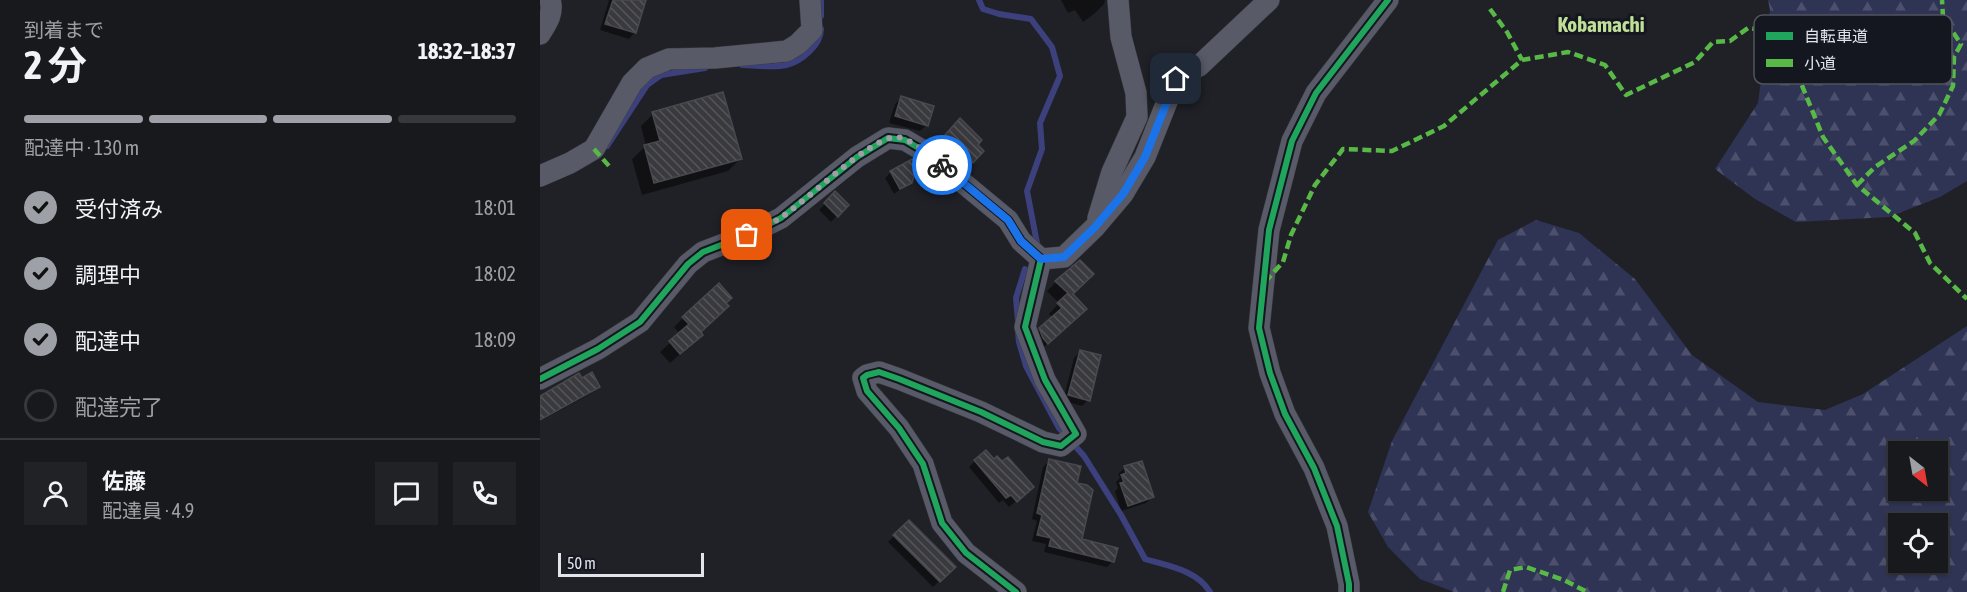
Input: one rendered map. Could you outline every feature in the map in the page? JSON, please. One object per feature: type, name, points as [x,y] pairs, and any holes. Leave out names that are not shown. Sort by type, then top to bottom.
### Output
[{"type":"street","points":[[540,8],[546,0]]},
{"type":"street","points":[[540,34],[550,15],[552,7],[550,0]]},
{"type":"street","points":[[540,176],[594,149],[632,83],[647,68],[669,59],[716,58],[787,51],[812,30],[810,0]]},
{"type":"street","points":[[1095,227],[1112,172],[1137,117],[1136,93],[1122,37],[1119,0]]},
{"type":"street","points":[[540,379],[598,349],[640,322],[688,264],[703,252],[747,235],[781,218],[857,157],[888,138],[899,137],[927,153],[1008,220],[1021,241],[1041,259],[1064,257],[1095,227],[1123,194],[1145,157],[1176,79],[1199,66],[1269,0]]},
{"type":"street","points":[[1349,592],[1337,526],[1314,468],[1285,414],[1270,373],[1258,328],[1269,230],[1292,141],[1316,93],[1388,0]]},
{"type":"street","points":[[1016,592],[966,553],[942,523],[922,464],[899,428],[867,391],[863,378],[879,372],[981,412],[1043,442],[1068,441],[1076,434],[1045,380],[1025,327],[1041,259]]},
{"type":"green space","points":[[1768,0],[1967,0],[1967,181],[1940,197],[1889,217],[1796,222],[1755,199],[1715,169],[1758,103],[1760,84],[1952,84],[1952,15],[1769,15]]},
{"type":"green space","points":[[1536,220],[1579,233],[1635,279],[1692,355],[1758,402],[1825,410],[1863,394],[1967,326],[1967,592],[1454,592],[1420,579],[1388,547],[1368,512],[1392,441],[1498,240]]},
{"type":"building","points":[[613,0],[646,0],[636,33],[605,24]]},
{"type":"building","points":[[723,92],[742,159],[654,183],[644,145],[660,141],[652,112]]},
{"type":"building","points":[[901,96],[934,106],[928,126],[895,116]]},
{"type":"building","points":[[960,118],[982,140],[978,145],[984,151],[973,163],[944,136]]},
{"type":"building","points":[[912,159],[918,162],[912,183],[900,189],[890,171]]},
{"type":"building","points":[[835,191],[849,205],[838,217],[824,203]]},
{"type":"building","points":[[1080,260],[1094,274],[1073,294],[1087,309],[1048,344],[1039,328],[1062,308],[1057,303],[1068,293],[1055,281]]},
{"type":"building","points":[[719,283],[732,298],[726,303],[729,306],[701,332],[703,335],[680,354],[669,341],[689,324],[682,317]]},
{"type":"building","points":[[1080,350],[1101,355],[1090,401],[1068,395]]},
{"type":"building","points":[[592,372],[600,387],[540,420],[540,396],[579,373],[582,378]]},
{"type":"building","points":[[986,450],[994,459],[997,456],[1002,461],[1008,457],[1034,487],[1017,502],[1011,495],[1006,498],[974,460]]},
{"type":"building","points":[[1049,459],[1081,466],[1077,483],[1087,485],[1093,490],[1082,539],[1118,548],[1114,562],[1049,546],[1051,538],[1037,535],[1042,515],[1037,513]]},
{"type":"building","points":[[1142,461],[1154,497],[1128,506],[1120,483],[1124,482],[1121,475],[1126,473],[1124,466]]},
{"type":"building","points":[[909,520],[956,567],[940,582],[893,535]]},
{"type":"waterway","points":[[821,0],[821,16]]},
{"type":"waterway","points":[[979,0],[983,9],[1031,19],[1052,47],[1060,76],[1040,123],[1042,149],[1027,191],[1037,243]]},
{"type":"waterway","points":[[742,65],[776,66],[792,63],[804,57],[814,47],[821,29]]},
{"type":"waterway","points":[[607,146],[647,85],[661,75],[705,68]]},
{"type":"waterway","points":[[1018,321],[1016,298],[1025,269]]},
{"type":"waterway","points":[[1018,332],[1026,366],[1059,428],[1084,456],[1145,559],[1190,574],[1210,592]]},
{"type":"marked path","points":[[1942,0],[1943,15]]},
{"type":"marked path","points":[[1490,9],[1507,32],[1522,60]]},
{"type":"marked path","points":[[1265,282],[1283,262],[1291,235],[1315,185],[1343,149],[1392,151],[1444,126],[1522,60],[1568,52],[1605,65],[1626,95],[1695,62],[1713,42],[1730,41],[1748,28],[1754,29]]},
{"type":"marked path","points":[[1857,185],[1875,167],[1914,141],[1939,115],[1953,86],[1954,57],[1961,44],[1952,30]]},
{"type":"marked path","points":[[1801,84],[1823,137],[1857,185],[1915,233],[1930,263],[1967,299]]},
{"type":"marked path","points":[[594,149],[609,166]]},
{"type":"marked path","points":[[1503,592],[1510,570],[1526,567],[1564,580],[1587,592]]},
{"type":"cycle path","points":[[1349,592],[1337,526],[1314,468],[1285,414],[1270,373],[1259,328],[1269,230],[1292,141],[1316,93],[1388,0]]},
{"type":"cycle path","points":[[540,379],[598,349],[640,322],[688,264],[703,252],[747,235],[781,218],[857,157],[888,138],[905,140],[927,153],[1008,220],[1021,241],[1041,259],[1025,327],[1045,380],[1076,434],[1061,446],[1043,442],[981,412],[879,372],[863,378],[867,391],[899,428],[923,464],[942,523],[966,553],[1016,592]]},
{"type":"way so far","points":[[747,235],[781,218],[857,157],[888,138],[899,137],[927,153],[942,165]]},
{"type":"district","name":"Kobamachi","points":[[1601,25]]},
{"type":"route","points":[[942,165],[1008,220],[1021,241],[1041,259],[1064,257],[1095,227],[1123,194],[1145,157],[1176,79]]}]
